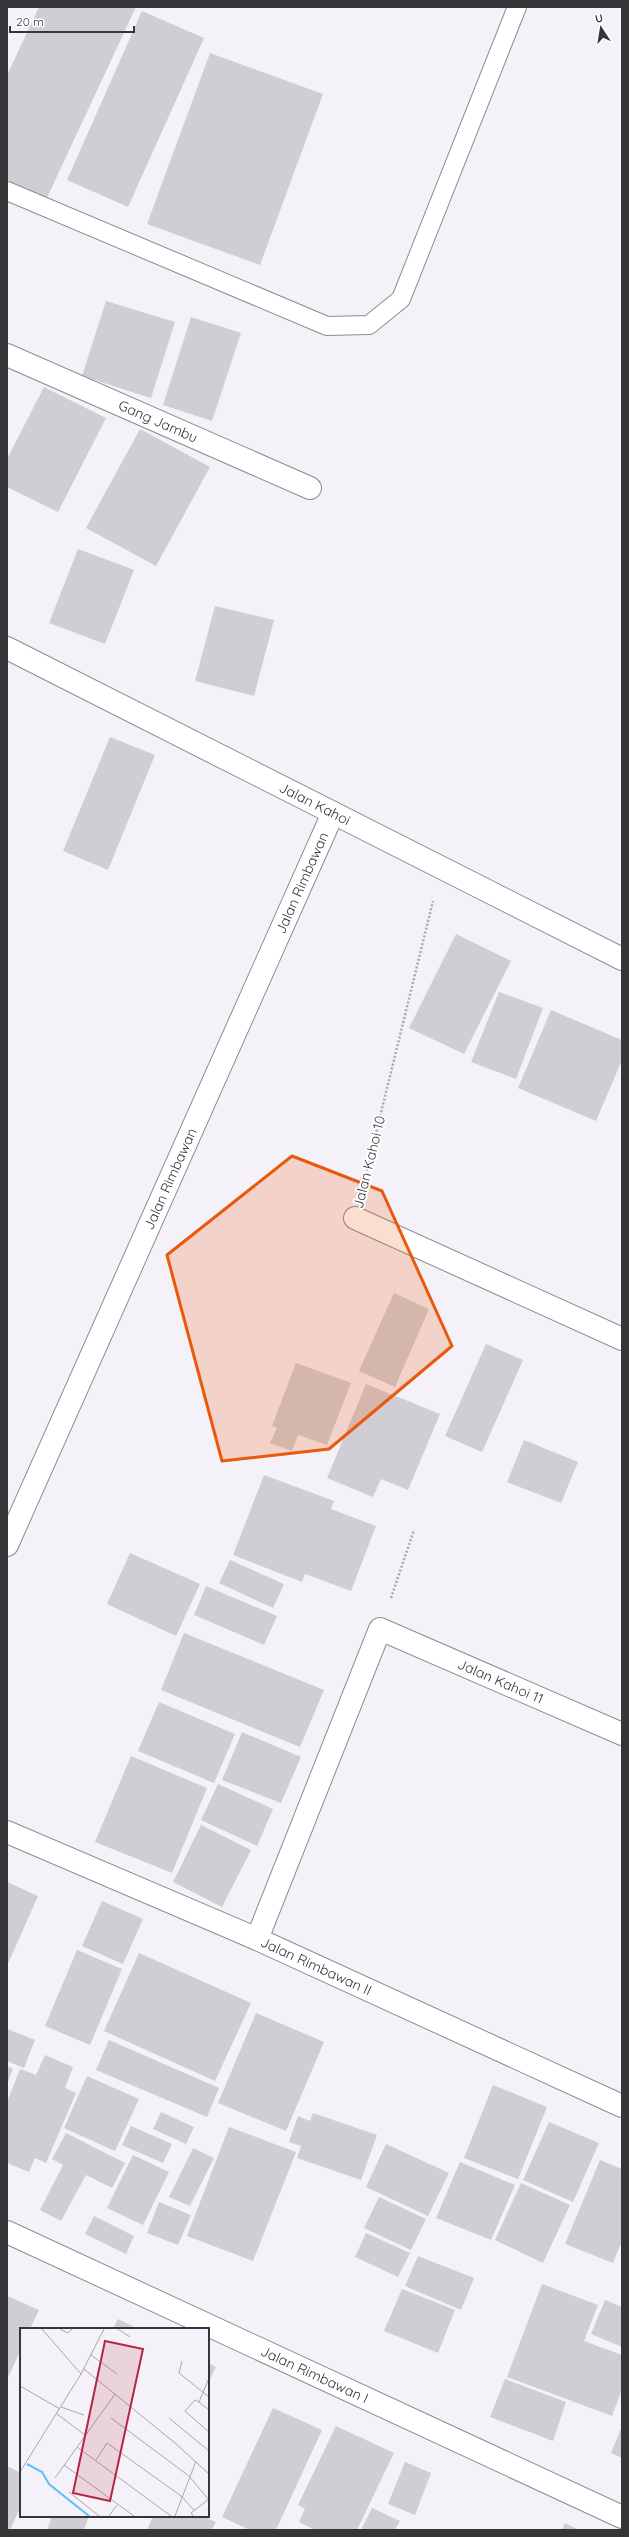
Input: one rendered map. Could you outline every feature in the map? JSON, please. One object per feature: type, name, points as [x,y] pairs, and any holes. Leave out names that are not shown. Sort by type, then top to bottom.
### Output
[{"type":"street","name":"Gang Jambu","points":[[7,355],[310,488]]},
{"type":"street","name":"Jalan Kahoi","points":[[7,648],[622,959]]},
{"type":"street","name":"Jalan Rimbawan","points":[[7,1545],[333,813]]},
{"type":"street","name":"Jalan Kahoi 10","points":[[355,1218],[622,1339]]},
{"type":"street","name":"Jalan Kahoi 11","points":[[380,1629],[622,1734]]},
{"type":"street","points":[[257,1939],[380,1629]]},
{"type":"street","name":"Jalan Rimbawan II","points":[[7,1832],[257,1939],[622,2106]]},
{"type":"street","name":"Jalan Rimbawan I","points":[[7,2232],[622,2517]]},
{"type":"lane","points":[[7,191],[327,326],[370,325],[401,299],[517,7]]},
{"type":"path","name":"Jalan Kahoi 10","points":[[355,1218],[441,868]]},
{"type":"path","points":[[380,1629],[414,1530]]},
{"type":"highlighted area","points":[[292,1156],[382,1191],[452,1346],[329,1449],[222,1461],[167,1255]]},
{"type":"building","points":[[39,7],[136,7],[45,202],[7,185],[7,75]]},
{"type":"building","points":[[142,11],[204,38],[128,207],[67,180]]},
{"type":"building","points":[[210,53],[323,94],[260,265],[147,224]]},
{"type":"building","points":[[106,301],[175,322],[151,398],[82,376]]},
{"type":"building","points":[[191,317],[241,333],[212,421],[163,405]]},
{"type":"building","points":[[44,387],[106,418],[58,512],[7,487],[7,459]]},
{"type":"building","points":[[140,429],[210,467],[156,566],[86,528]]},
{"type":"building","points":[[78,549],[134,570],[105,644],[49,623]]},
{"type":"building","points":[[215,606],[274,620],[254,696],[195,681]]},
{"type":"building","points":[[110,737],[155,755],[108,870],[63,851]]},
{"type":"building","points":[[456,934],[511,961],[464,1054],[409,1028]]},
{"type":"building","points":[[499,992],[543,1008],[516,1079],[471,1062]]},
{"type":"building","points":[[551,1010],[622,1040],[622,1060],[596,1121],[518,1088]]},
{"type":"building","points":[[394,1293],[429,1309],[395,1387],[359,1371]]},
{"type":"building","points":[[486,1344],[523,1360],[482,1452],[445,1436]]},
{"type":"building","points":[[296,1363],[351,1383],[327,1445],[298,1435],[292,1451],[270,1443],[277,1428],[272,1426]]},
{"type":"building","points":[[366,1384],[440,1414],[408,1490],[381,1479],[373,1497],[327,1478]]},
{"type":"building","points":[[524,1440],[578,1462],[561,1503],[507,1482]]},
{"type":"building","points":[[264,1475],[334,1501],[331,1509],[376,1526],[351,1591],[305,1574],[302,1582],[233,1555]]},
{"type":"building","points":[[130,1553],[200,1584],[176,1636],[107,1604]]},
{"type":"building","points":[[230,1560],[284,1584],[273,1608],[219,1583]]},
{"type":"building","points":[[206,1586],[277,1616],[264,1645],[194,1615]]},
{"type":"building","points":[[184,1633],[324,1690],[300,1747],[161,1690]]},
{"type":"building","points":[[159,1702],[235,1734],[214,1783],[138,1751]]},
{"type":"building","points":[[242,1732],[301,1757],[281,1803],[222,1780]]},
{"type":"building","points":[[131,1756],[207,1788],[172,1873],[95,1842]]},
{"type":"building","points":[[218,1784],[273,1809],[257,1846],[201,1820]]},
{"type":"building","points":[[201,1825],[251,1850],[222,1907],[173,1882]]},
{"type":"building","points":[[7,1882],[38,1896],[7,1966]]},
{"type":"building","points":[[102,1901],[143,1919],[123,1964],[82,1946]]},
{"type":"building","points":[[77,1950],[122,1969],[90,2045],[45,2026]]},
{"type":"building","points":[[139,1953],[251,2003],[215,2081],[104,2031]]},
{"type":"building","points":[[256,2013],[324,2042],[286,2131],[218,2103]]},
{"type":"building","points":[[7,2029],[35,2040],[24,2068],[7,2061]]},
{"type":"building","points":[[109,2040],[219,2088],[207,2117],[96,2070]]},
{"type":"building","points":[[45,2055],[73,2067],[65,2088],[76,2093],[46,2163],[35,2158],[29,2172],[7,2163],[7,2102],[20,2069],[36,2075]]},
{"type":"building","points":[[7,2066],[13,2069],[7,2084]]},
{"type":"building","points":[[87,2076],[139,2099],[115,2151],[64,2128]]},
{"type":"building","points":[[493,2085],[547,2107],[518,2179],[464,2158]]},
{"type":"building","points":[[161,2112],[194,2127],[186,2144],[153,2129]]},
{"type":"building","points":[[313,2113],[377,2135],[361,2180],[297,2158],[301,2146],[289,2142],[298,2116],[310,2121]]},
{"type":"building","points":[[549,2122],[599,2143],[573,2202],[523,2180]]},
{"type":"building","points":[[131,2126],[172,2144],[163,2163],[122,2145]]},
{"type":"building","points":[[229,2127],[296,2152],[253,2261],[187,2236]]},
{"type":"building","points":[[66,2133],[125,2163],[112,2188],[86,2175],[61,2221],[40,2210],[63,2165],[52,2159]]},
{"type":"building","points":[[386,2144],[449,2173],[428,2216],[366,2187]]},
{"type":"building","points":[[193,2148],[214,2158],[190,2206],[169,2197]]},
{"type":"building","points":[[133,2155],[169,2172],[143,2225],[107,2208]]},
{"type":"building","points":[[600,2160],[622,2169],[622,2241],[613,2263],[565,2244]]},
{"type":"building","points":[[460,2162],[515,2185],[491,2240],[436,2218]]},
{"type":"building","points":[[521,2183],[570,2205],[543,2263],[495,2240]]},
{"type":"building","points":[[379,2197],[426,2219],[411,2250],[364,2228]]},
{"type":"building","points":[[159,2202],[191,2215],[178,2245],[147,2233]]},
{"type":"building","points":[[94,2216],[134,2236],[126,2254],[85,2234]]},
{"type":"building","points":[[366,2233],[410,2253],[398,2277],[355,2257]]},
{"type":"building","points":[[418,2256],[474,2278],[461,2310],[405,2286]]},
{"type":"building","points":[[542,2284],[598,2305],[584,2341],[622,2355],[622,2389],[612,2416],[507,2377]]},
{"type":"building","points":[[402,2289],[455,2310],[438,2353],[384,2331]]},
{"type":"building","points":[[7,2296],[39,2310],[30,2328],[20,2328],[20,2351],[7,2380]]},
{"type":"building","points":[[605,2300],[622,2307],[622,2347],[591,2334]]},
{"type":"building","points":[[118,2319],[136,2328],[114,2328]]},
{"type":"building","points":[[209,2364],[216,2367],[209,2381]]},
{"type":"building","points":[[505,2379],[566,2402],[553,2441],[490,2417]]},
{"type":"building","points":[[273,2408],[322,2430],[276,2530],[250,2530],[222,2517]]},
{"type":"building","points":[[336,2426],[394,2453],[357,2530],[315,2530],[299,2522],[305,2509],[298,2505]]},
{"type":"building","points":[[622,2426],[622,2458],[611,2453]]},
{"type":"building","points":[[405,2462],[431,2473],[415,2515],[388,2504]]},
{"type":"building","points":[[7,2466],[20,2472],[20,2508],[10,2530],[7,2530]]},
{"type":"building","points":[[372,2508],[400,2521],[395,2530],[361,2530]]},
{"type":"building","points":[[52,2517],[89,2517],[84,2530],[47,2530]]},
{"type":"building","points":[[153,2517],[204,2517],[216,2522],[212,2530],[147,2530]]},
{"type":"building","points":[[565,2523],[579,2530],[562,2530]]}]
